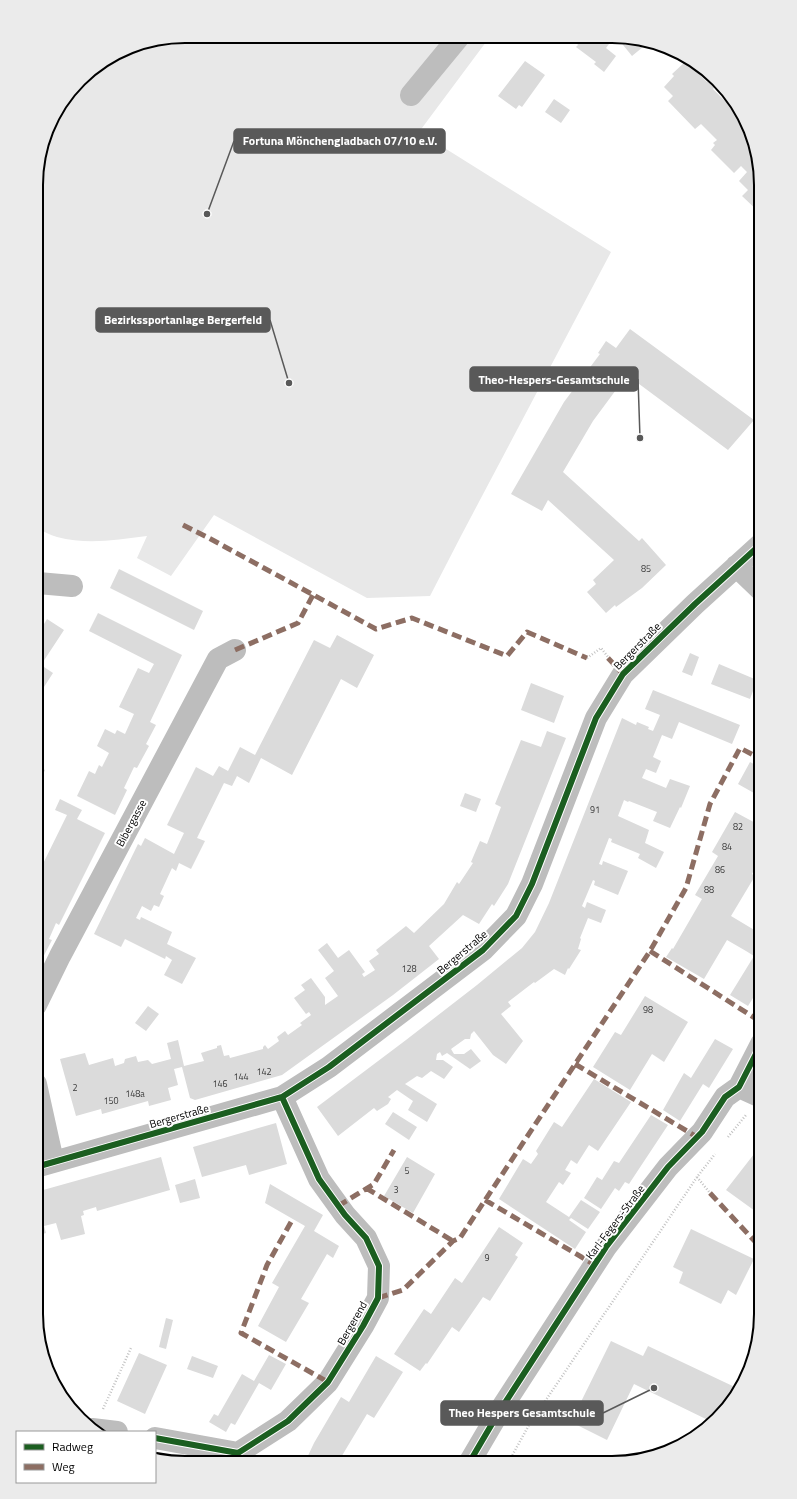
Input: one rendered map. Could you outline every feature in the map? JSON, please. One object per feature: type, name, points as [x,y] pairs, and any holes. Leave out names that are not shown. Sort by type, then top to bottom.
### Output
[{"type":"street","points":[[410,95],[454,43]]},
{"type":"street","name":"Bergerstraße","points":[[45,1164],[282,1097],[329,1067],[483,950],[516,916],[532,884],[596,718],[620,678],[643,653],[754,550]]},
{"type":"street","points":[[736,566],[754,583]]},
{"type":"street","points":[[43,583],[72,586]]},
{"type":"street","name":"Bibergasse","points":[[43,991],[218,659],[235,650]]},
{"type":"street","name":"Karl-Fegers-Straße","points":[[473,1456],[499,1412],[606,1247],[668,1168],[702,1132],[725,1097],[740,1087],[754,1058]]},
{"type":"street","points":[[740,1087],[754,1094]]},
{"type":"street","name":"Bergerend","points":[[238,1456],[288,1421],[328,1382],[363,1326],[378,1298],[379,1266],[366,1238],[345,1215],[319,1179],[282,1097]]},
{"type":"street","points":[[43,1146],[45,1164]]},
{"type":"street","name":"Bergerend","points":[[156,1438],[233,1456]]},
{"type":"path","points":[[587,658],[601,648],[608,658]]},
{"type":"path","points":[[726,1140],[754,1105]]},
{"type":"path","points":[[512,1456],[529,1425],[696,1178],[716,1153]]},
{"type":"path","points":[[696,1178],[710,1193]]},
{"type":"path","points":[[95,1424],[131,1348]]},
{"type":"shaded area","points":[[485,43],[419,132],[611,252],[430,596],[367,598],[214,515],[171,576],[137,558],[147,536],[102,541],[79,541],[49,534],[43,531],[43,176],[48,148],[54,131],[62,114],[78,91],[91,78],[114,62],[139,51],[167,44]]},
{"type":"building","points":[[577,43],[608,43],[609,44],[606,48],[616,56],[604,72],[594,64],[596,62],[576,47],[578,45]]},
{"type":"building","points":[[621,43],[643,47],[632,56]]},
{"type":"building","points":[[525,61],[545,75],[522,107],[519,105],[516,109],[498,96]]},
{"type":"building","points":[[684,63],[691,67],[714,87],[713,89],[730,106],[735,114],[746,139],[751,157],[754,176],[754,207],[742,196],[748,190],[739,181],[747,172],[741,166],[734,173],[711,150],[715,145],[713,143],[717,140],[701,124],[695,129],[668,101],[673,96],[664,87],[674,76],[672,74]]},
{"type":"building","points":[[554,99],[570,110],[561,123],[545,112]]},
{"type":"building","points":[[630,329],[754,420],[728,450],[627,375],[593,421],[563,472],[639,541],[642,538],[666,565],[642,588],[616,607],[615,605],[606,613],[587,592],[596,584],[593,580],[614,560],[548,500],[542,511],[511,494],[564,402],[600,354],[598,353],[606,341],[616,348]]},
{"type":"building","points":[[119,569],[203,611],[194,630],[110,588]]},
{"type":"building","points":[[98,613],[182,655],[150,722],[156,725],[146,744],[149,746],[137,768],[134,767],[124,788],[127,790],[115,815],[77,796],[89,771],[95,774],[99,765],[102,767],[109,753],[97,746],[105,729],[115,734],[117,730],[125,734],[134,714],[119,707],[138,668],[149,673],[154,664],[89,631]]},
{"type":"building","points":[[47,619],[64,630],[43,662],[43,623]]},
{"type":"building","points":[[337,635],[374,655],[357,688],[341,679],[292,775],[261,758],[249,783],[237,776],[232,786],[224,783],[197,838],[205,841],[191,869],[179,863],[176,871],[172,868],[160,894],[164,896],[159,907],[154,905],[151,911],[142,906],[136,918],[140,920],[141,917],[172,932],[167,944],[196,958],[182,984],[164,975],[172,960],[166,956],[165,959],[125,939],[121,947],[94,934],[138,844],[141,846],[145,838],[174,854],[184,833],[167,825],[196,767],[213,776],[219,766],[228,771],[240,747],[255,755],[314,640],[330,648]]},
{"type":"building","points":[[690,653],[699,657],[692,676],[682,672]]},
{"type":"building","points":[[719,664],[754,679],[754,688],[750,699],[711,684]]},
{"type":"building","points":[[43,666],[53,673],[43,686]]},
{"type":"building","points":[[531,683],[564,696],[554,723],[521,710]]},
{"type":"building","points":[[653,690],[740,725],[732,744],[679,722],[672,739],[662,735],[653,757],[661,761],[656,773],[646,769],[642,778],[666,788],[670,779],[690,786],[681,808],[680,807],[670,828],[653,821],[657,812],[629,801],[624,800],[618,816],[649,830],[645,843],[664,852],[656,868],[638,858],[640,854],[611,842],[612,839],[609,838],[599,864],[602,865],[603,861],[628,871],[618,895],[594,885],[595,881],[593,880],[582,906],[585,908],[587,902],[606,910],[601,923],[588,918],[580,938],[578,949],[581,950],[569,969],[568,968],[565,975],[554,969],[508,1002],[511,1006],[501,1014],[523,1041],[506,1064],[493,1055],[474,1031],[471,1034],[470,1039],[465,1039],[451,1049],[454,1054],[464,1054],[471,1049],[481,1061],[470,1069],[447,1053],[442,1056],[440,1052],[437,1054],[436,1060],[443,1060],[453,1067],[444,1079],[431,1071],[422,1078],[417,1076],[405,1084],[437,1104],[427,1122],[408,1110],[413,1101],[397,1090],[388,1097],[391,1099],[388,1104],[377,1111],[374,1108],[338,1136],[317,1107],[477,985],[522,948],[535,932],[549,903],[622,718],[636,725],[637,722],[649,727],[648,729],[653,731],[660,715],[645,709]]},
{"type":"building","points":[[547,731],[566,738],[508,884],[494,906],[492,904],[479,924],[463,915],[429,946],[439,959],[393,995],[282,1075],[195,1100],[190,1098],[182,1067],[174,1069],[178,1085],[168,1088],[171,1100],[149,1106],[148,1101],[102,1114],[101,1109],[76,1116],[60,1059],[85,1053],[89,1065],[113,1058],[115,1066],[124,1063],[125,1059],[136,1056],[138,1062],[148,1060],[152,1064],[171,1059],[167,1043],[178,1040],[184,1066],[204,1061],[201,1053],[217,1048],[217,1046],[221,1045],[224,1056],[229,1055],[230,1058],[263,1049],[265,1045],[268,1049],[279,1041],[277,1037],[285,1031],[288,1035],[302,1025],[300,1023],[311,1015],[309,1012],[306,1014],[294,998],[305,990],[301,985],[311,978],[325,997],[325,1005],[338,996],[325,978],[334,971],[318,950],[327,943],[338,958],[349,950],[365,972],[362,974],[364,977],[375,970],[369,961],[379,954],[376,950],[406,926],[414,933],[444,904],[457,882],[459,884],[473,863],[471,862],[480,841],[487,844],[501,807],[495,804],[521,740],[541,747]]},
{"type":"building","points":[[750,762],[754,764],[754,793],[738,784]]},
{"type":"building","points":[[465,793],[481,799],[476,812],[460,806]]},
{"type":"building","points":[[60,799],[82,810],[77,819],[105,833],[59,925],[56,923],[49,939],[52,940],[43,957],[43,864],[67,815],[55,810]]},
{"type":"building","points":[[735,812],[754,822],[754,870],[752,874],[754,878],[731,916],[754,930],[754,956],[727,940],[704,979],[666,957],[672,948],[673,949],[702,899],[695,895],[718,856],[712,852]]},
{"type":"building","points":[[754,956],[754,996],[748,1006],[730,995]]},
{"type":"building","points":[[645,996],[688,1022],[664,1062],[652,1054],[630,1090],[593,1067],[615,1032],[621,1035]]},
{"type":"building","points":[[148,1006],[159,1014],[146,1031],[135,1023]]},
{"type":"building","points":[[715,1039],[733,1049],[709,1088],[703,1084],[680,1121],[663,1110],[684,1073],[691,1078]]},
{"type":"building","points":[[594,1079],[631,1102],[598,1151],[589,1145],[577,1164],[571,1160],[565,1170],[571,1173],[563,1185],[559,1182],[546,1202],[569,1217],[581,1200],[600,1212],[588,1229],[571,1218],[569,1220],[586,1232],[575,1249],[499,1199],[523,1159],[531,1164],[538,1154],[536,1151],[554,1122],[562,1127]]},
{"type":"building","points":[[393,1112],[417,1127],[409,1140],[385,1124]]},
{"type":"building","points":[[651,1115],[668,1125],[629,1184],[625,1182],[619,1191],[615,1188],[601,1209],[584,1198],[597,1177],[602,1180],[614,1161],[619,1163]]},
{"type":"building","points":[[276,1123],[287,1164],[249,1175],[246,1165],[202,1177],[193,1147]]},
{"type":"building","points":[[754,1154],[754,1210],[726,1190]]},
{"type":"building","points":[[161,1157],[170,1190],[97,1211],[96,1207],[83,1211],[84,1215],[81,1216],[85,1234],[61,1240],[56,1223],[44,1226],[46,1233],[43,1234],[43,1190]]},
{"type":"building","points":[[407,1157],[435,1174],[413,1213],[384,1196]]},
{"type":"building","points":[[195,1179],[200,1198],[180,1203],[175,1185]]},
{"type":"building","points":[[270,1184],[323,1215],[314,1231],[339,1246],[333,1258],[327,1254],[301,1299],[309,1303],[286,1342],[258,1326],[279,1287],[272,1283],[305,1226],[265,1203]]},
{"type":"building","points":[[499,1227],[523,1243],[515,1255],[518,1257],[490,1301],[483,1297],[459,1332],[452,1327],[427,1364],[426,1363],[420,1371],[394,1354],[424,1309],[431,1314],[455,1278],[462,1283]]},
{"type":"building","points":[[691,1229],[754,1259],[736,1295],[728,1290],[721,1304],[679,1283],[683,1272],[673,1267]]},
{"type":"building","points":[[166,1318],[173,1320],[166,1349],[159,1347]]},
{"type":"building","points":[[611,1341],[643,1356],[648,1346],[734,1387],[719,1408],[707,1420],[634,1384],[607,1440],[571,1422]]},
{"type":"building","points":[[139,1353],[167,1365],[145,1414],[117,1401]]},
{"type":"building","points":[[269,1355],[286,1364],[271,1390],[259,1383],[235,1425],[231,1423],[226,1432],[209,1422],[214,1414],[218,1416],[242,1374],[254,1381]]},
{"type":"building","points":[[192,1356],[218,1366],[213,1378],[187,1369]]},
{"type":"building","points":[[376,1356],[403,1372],[374,1418],[367,1414],[342,1456],[308,1456],[341,1397],[349,1402]]},
{"type":"marked path","points":[[183,525],[376,629],[412,618],[507,656],[527,632],[587,658]]},
{"type":"marked path","points":[[235,650],[298,623],[313,595]]},
{"type":"marked path","points":[[608,658],[623,674]]},
{"type":"marked path","points":[[378,1298],[403,1290],[453,1241],[460,1238],[650,951],[686,888],[710,804],[740,748],[754,755]]},
{"type":"marked path","points":[[650,951],[754,1018]]},
{"type":"marked path","points":[[575,1064],[697,1137]]},
{"type":"marked path","points":[[338,1206],[374,1184],[394,1150]]},
{"type":"marked path","points":[[366,1188],[453,1241]]},
{"type":"marked path","points":[[710,1193],[754,1240]]},
{"type":"marked path","points":[[485,1200],[595,1265]]},
{"type":"marked path","points":[[291,1222],[267,1265],[241,1333],[328,1382]]},
{"type":"cycle path","points":[[43,1165],[282,1097],[329,1067],[483,950],[516,916],[532,884],[596,718],[623,674],[695,604],[754,550]]},
{"type":"cycle path","points":[[473,1456],[499,1412],[606,1247],[668,1167],[702,1132],[725,1097],[739,1087],[754,1058]]},
{"type":"cycle path","points":[[156,1438],[238,1453],[288,1421],[328,1382],[363,1326],[378,1298],[379,1266],[366,1238],[345,1215],[319,1179],[282,1097]]},
{"type":"place","name":"Fortuna Mönchengladbach 07/10 e.V.","points":[[207,214]]},
{"type":"place","name":"Bezirkssportanlage Bergerfeld","points":[[289,383]]},
{"type":"place","name":"Theo-Hespers-Gesamtschule","points":[[640,438]]},
{"type":"place","name":"Theo Hespers Gesamtschule","points":[[654,1388]]}]
